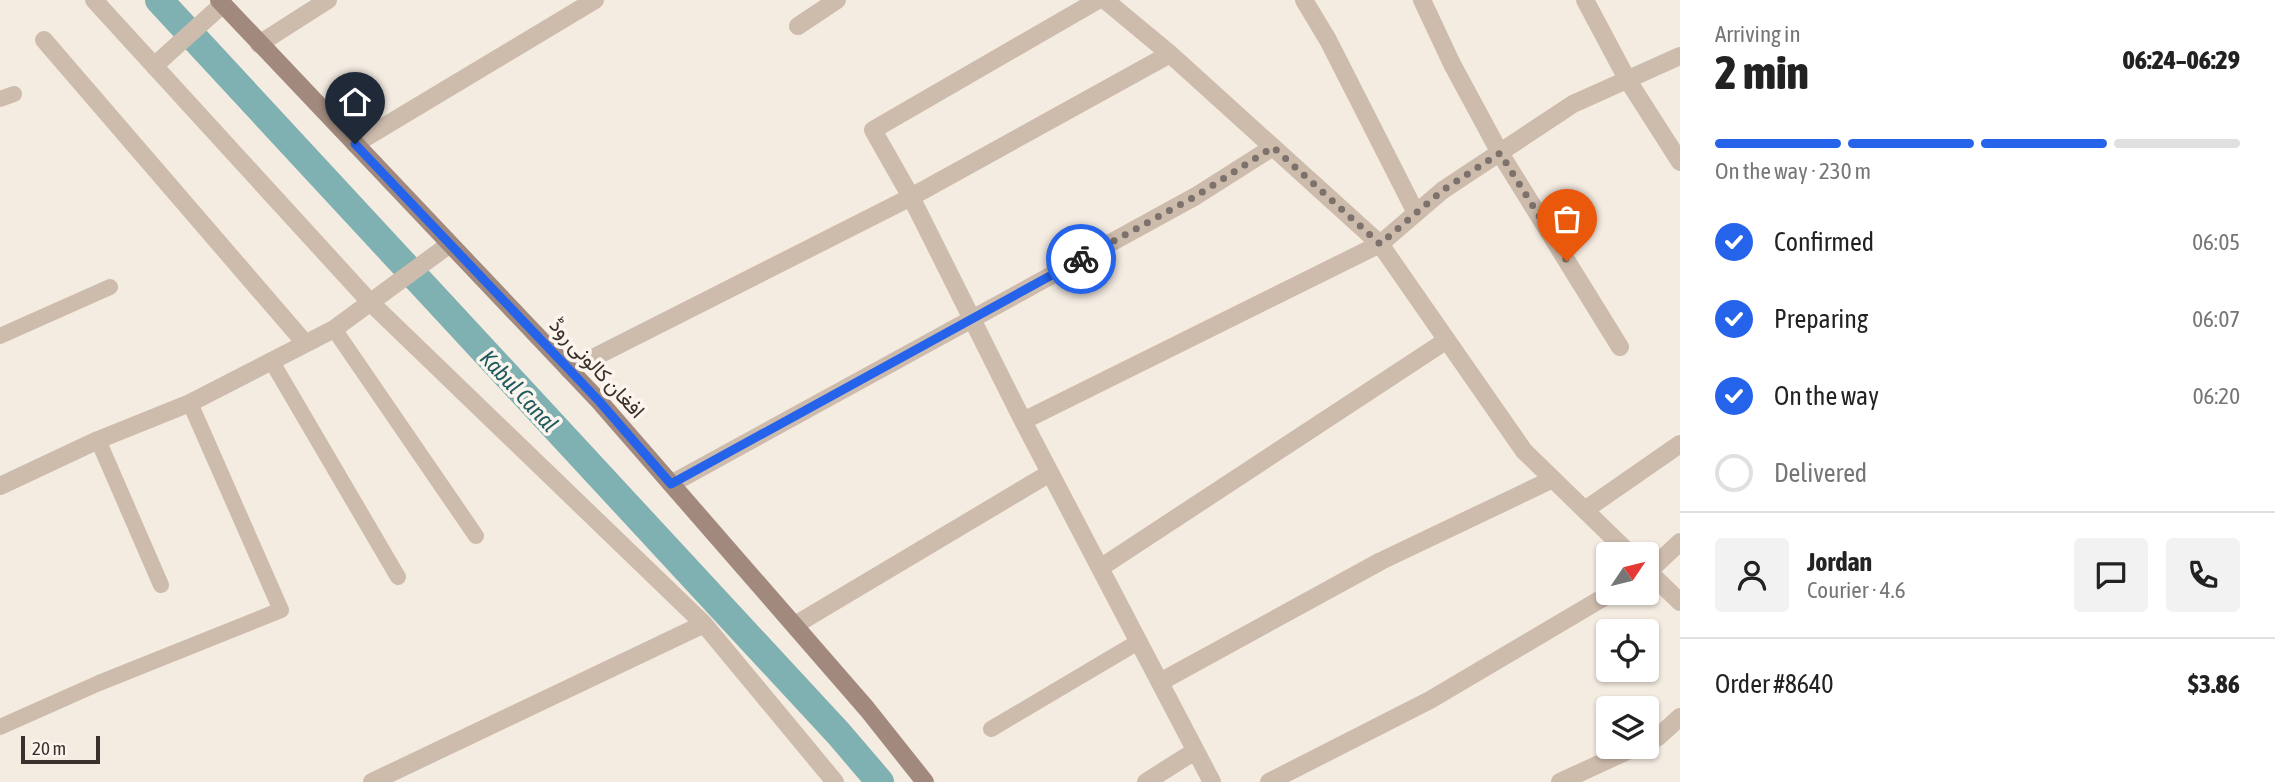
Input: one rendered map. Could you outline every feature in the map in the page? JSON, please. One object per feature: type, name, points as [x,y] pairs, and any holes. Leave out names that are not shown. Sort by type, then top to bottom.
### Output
[{"type":"main road","name":"افغان کالونی روڈ","points":[[221,2],[569,370],[867,709],[925,782]]},
{"type":"street","points":[[94,0],[376,299],[704,624],[835,782]]},
{"type":"street","points":[[259,44],[328,0]]},
{"type":"street","points":[[355,144],[595,0]]},
{"type":"street","points":[[798,26],[837,0]]},
{"type":"street","points":[[1098,0],[873,130],[911,197],[1023,421],[1212,782]]},
{"type":"street","points":[[1105,0],[1170,54],[1380,244],[1524,451],[1618,542]]},
{"type":"street","points":[[1304,0],[1328,40],[1416,213]]},
{"type":"street","points":[[1422,0],[1452,64],[1500,153],[1620,347]]},
{"type":"street","points":[[1585,0],[1628,79],[1680,162]]},
{"type":"street","points":[[154,66],[221,2]]},
{"type":"street","points":[[44,40],[305,343]]},
{"type":"street","points":[[569,370],[911,197],[1170,54]]},
{"type":"street","points":[[1023,421],[1380,244],[1443,190],[1573,104],[1680,56]]},
{"type":"street","points":[[671,484],[1196,196],[1273,147]]},
{"type":"street","points":[[0,485],[98,440],[190,403],[334,329],[450,244]]},
{"type":"street","points":[[1100,568],[1447,340]]},
{"type":"street","points":[[1586,510],[1680,444]]},
{"type":"street","points":[[794,625],[1050,473]]},
{"type":"street","points":[[1160,682],[1381,561],[1553,479]]},
{"type":"street","points":[[1659,560],[1680,542]]},
{"type":"street","points":[[1659,582],[1680,602]]},
{"type":"street","points":[[1269,782],[1430,700],[1596,602]]},
{"type":"street","points":[[372,782],[704,624]]},
{"type":"street","points":[[1659,736],[1680,717]]},
{"type":"street","points":[[1146,782],[1195,751]]},
{"type":"street","points":[[1560,782],[1610,759]]},
{"type":"lane","points":[[0,336],[110,287]]},
{"type":"lane","points":[[334,329],[476,536]]},
{"type":"lane","points":[[272,362],[398,577]]},
{"type":"lane","points":[[0,727],[99,683],[281,610],[190,403]]},
{"type":"lane","points":[[98,440],[161,585]]},
{"type":"lane","points":[[991,729],[1138,642]]},
{"type":"waterway","name":"Kabul Canal","points":[[159,0],[839,734],[880,782]]},
{"type":"way so far","points":[[1081,259],[1196,196],[1273,147],[1380,244],[1443,190],[1500,153],[1567,261]]},
{"type":"route","points":[[355,144],[599,401],[671,484],[1081,259]]}]
